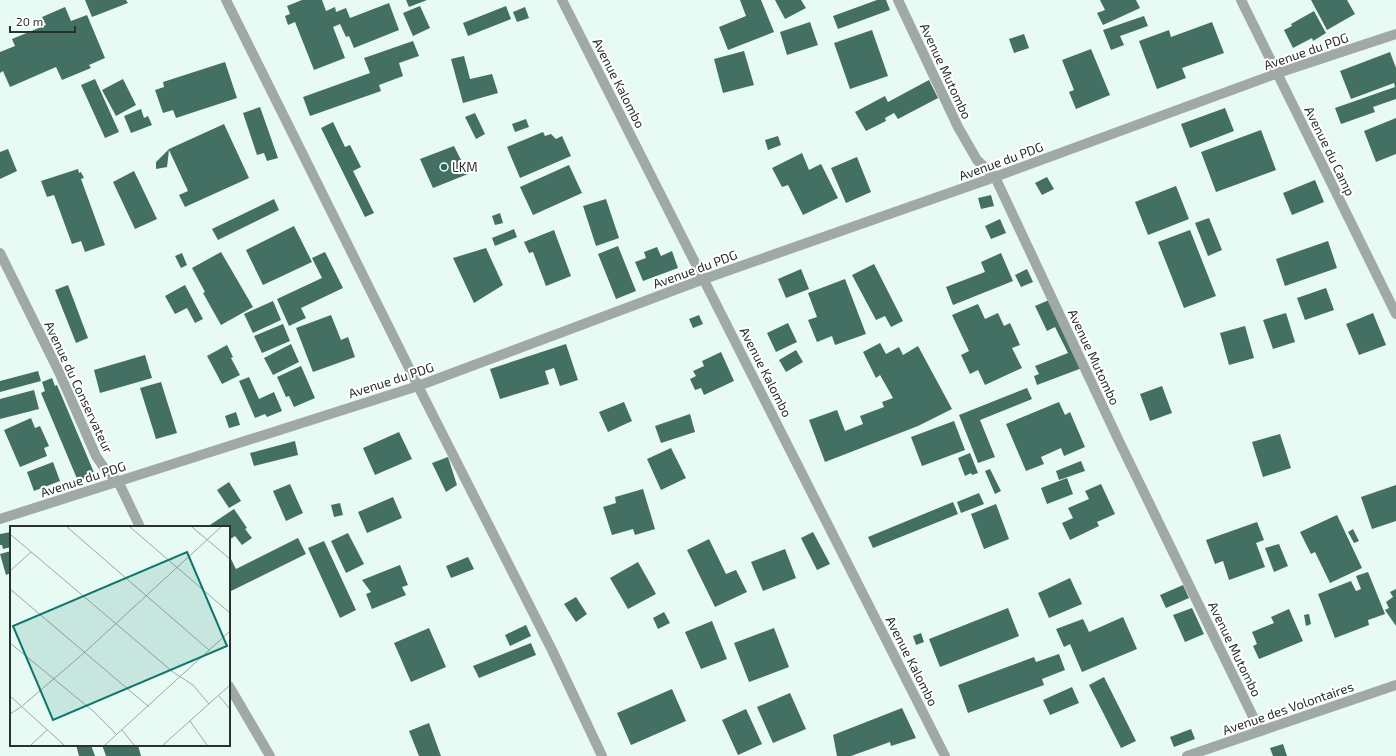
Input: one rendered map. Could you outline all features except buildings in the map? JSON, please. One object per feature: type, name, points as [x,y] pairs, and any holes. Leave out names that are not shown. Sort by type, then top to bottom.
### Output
[{"type":"street","points":[[226,0],[418,386],[552,650],[602,756]]},
{"type":"street","name":"Avenue Kalombo","points":[[562,0],[945,756]]},
{"type":"street","name":"Avenue Mutombo","points":[[898,0],[958,127],[977,160],[995,178],[1118,438],[1260,731]]},
{"type":"street","name":"Avenue du Camp","points":[[1241,0],[1396,314]]},
{"type":"street","name":"Avenue du PDG","points":[[0,519],[418,386],[704,279],[995,178],[1278,73],[1396,34]]},
{"type":"street","name":"Avenue du Conservateur","points":[[0,253],[59,372],[96,456],[107,472],[118,481],[140,526]]},
{"type":"street","name":"Avenue des Volontaires","points":[[1187,756],[1396,684]]},
{"type":"street","points":[[230,688],[270,756]]},
{"type":"place","name":"LKM","points":[[444,167]]}]
